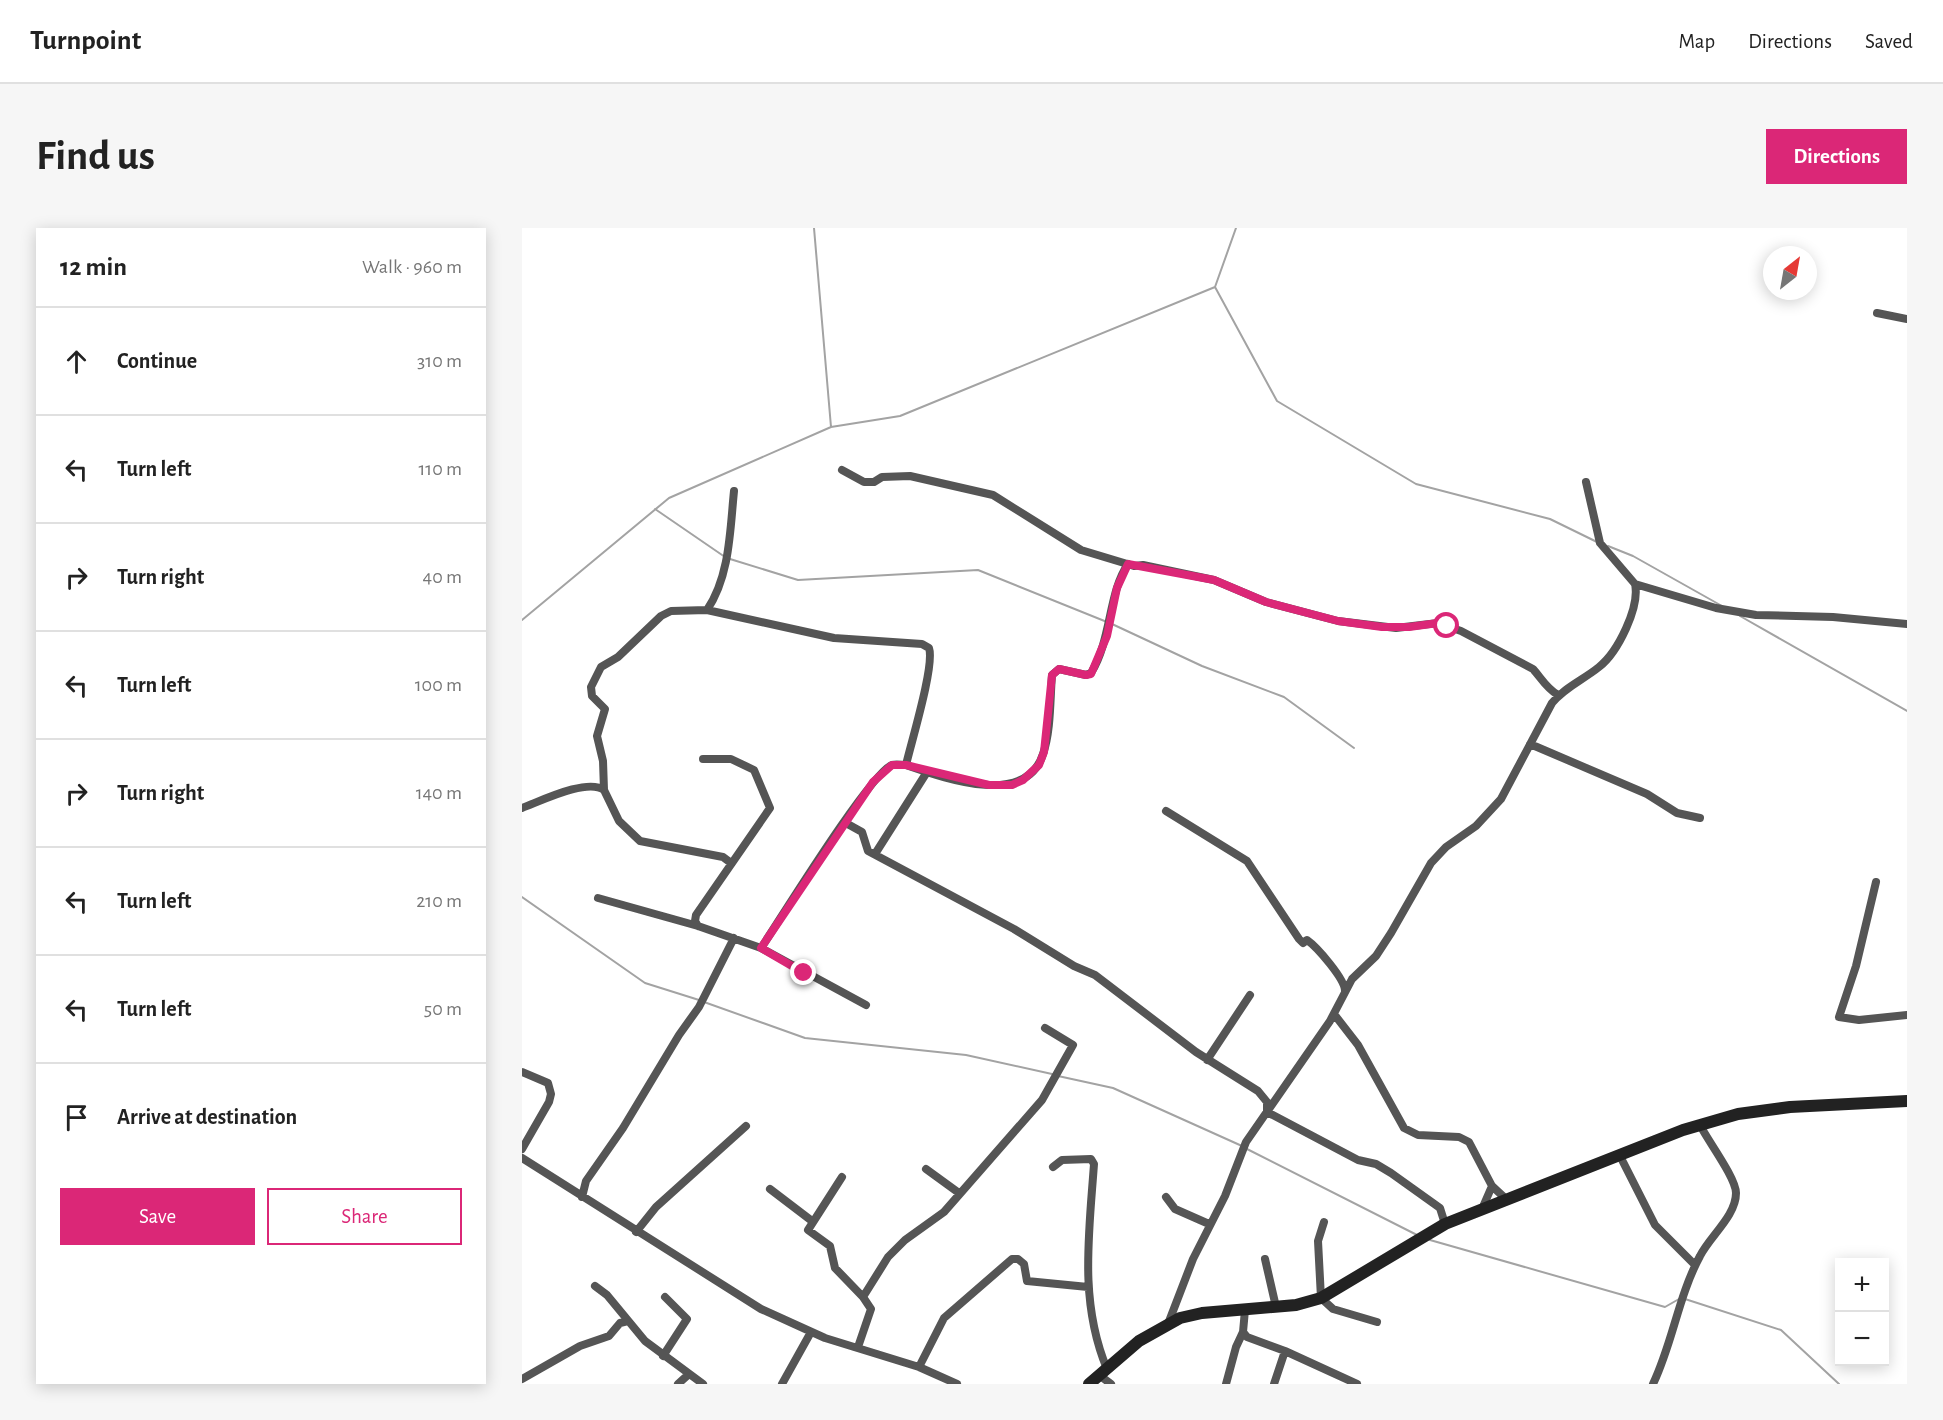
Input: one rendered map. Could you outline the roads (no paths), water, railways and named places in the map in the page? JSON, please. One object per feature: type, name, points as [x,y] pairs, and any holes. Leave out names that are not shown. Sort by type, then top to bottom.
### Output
[{"type":"main road","points":[[1089,1384],[1139,1341],[1168,1324],[1202,1313],[1276,1307],[1321,1298],[1445,1224],[1619,1154],[1700,1125],[1738,1114],[1790,1107],[1907,1101]]},
{"type":"street","points":[[1877,313],[1907,319]]},
{"type":"street","points":[[842,470],[864,482],[873,482],[882,477],[910,476],[993,495],[1082,550],[1128,564],[1214,580],[1266,602],[1338,621],[1396,628],[1438,623],[1461,631],[1533,669],[1542,678],[1546,688],[1558,695]]},
{"type":"street","points":[[1586,482],[1600,543],[1635,584],[1716,608],[1756,615],[1833,617],[1907,624]]},
{"type":"street","points":[[707,610],[718,589],[726,558],[734,491]]},
{"type":"street","points":[[761,948],[844,822],[882,773],[892,765],[906,765],[927,772],[1001,785],[1012,785],[1031,774],[1044,752],[1052,675],[1059,669],[1091,674],[1107,636],[1117,588],[1128,564]]},
{"type":"street","points":[[1168,1324],[1209,1224],[1225,1196],[1246,1142],[1334,1014],[1345,991],[1387,940],[1431,863],[1446,847],[1476,826],[1501,799],[1558,695],[1599,667],[1607,658],[1633,615],[1635,584]]},
{"type":"street","points":[[731,863],[723,857],[695,854],[634,838],[613,813],[604,790],[603,762],[597,736],[605,710],[592,696],[594,677],[601,667],[618,657],[661,616],[671,610],[707,610],[834,638],[922,644],[929,648],[924,691],[906,765]]},
{"type":"street","points":[[1530,744],[1647,795],[1677,813],[1700,818]]},
{"type":"street","points":[[698,926],[695,921],[696,915],[770,808],[770,803],[754,770],[731,759],[704,759]]},
{"type":"street","points":[[875,854],[927,772]]},
{"type":"street","points":[[522,808],[585,786],[599,786],[604,790]]},
{"type":"street","points":[[1166,811],[1247,861],[1299,939],[1304,943],[1307,940],[1316,947],[1343,980],[1345,991]]},
{"type":"street","points":[[844,822],[862,832],[865,848],[1014,929],[1074,966],[1095,975],[1207,1060],[1257,1091],[1267,1102],[1267,1112]]},
{"type":"street","points":[[1876,882],[1856,966],[1839,1017],[1859,1020],[1907,1015]]},
{"type":"street","points":[[598,898],[698,926],[761,948],[866,1005]]},
{"type":"street","points":[[582,1197],[585,1181],[623,1128],[679,1035],[699,1007],[734,938]]},
{"type":"street","points":[[1207,1060],[1250,995]]},
{"type":"street","points":[[1334,1014],[1358,1045],[1404,1128],[1418,1135],[1459,1137],[1469,1142],[1492,1186],[1506,1199]]},
{"type":"street","points":[[863,1297],[888,1257],[905,1240],[938,1217],[1042,1100],[1073,1045],[1045,1028]]},
{"type":"street","points":[[522,1072],[548,1083],[551,1094],[549,1102],[522,1149]]},
{"type":"street","points":[[1267,1112],[1358,1160],[1376,1164],[1391,1173],[1440,1208],[1445,1224]]},
{"type":"street","points":[[1653,1384],[1674,1331],[1682,1292],[1710,1237],[1730,1213],[1736,1196],[1734,1182],[1700,1125]]},
{"type":"street","points":[[636,1232],[656,1207],[746,1126]]},
{"type":"street","points":[[1619,1154],[1655,1225],[1695,1265]]},
{"type":"street","points":[[522,1158],[761,1309],[811,1332],[919,1367],[957,1384]]},
{"type":"street","points":[[1053,1167],[1062,1160],[1091,1159],[1094,1164],[1088,1287],[1103,1372],[1111,1384]]},
{"type":"street","points":[[926,1169],[959,1193]]},
{"type":"street","points":[[842,1178],[808,1230],[830,1246],[835,1268],[863,1297],[871,1309],[858,1347]]},
{"type":"street","points":[[1482,1209],[1492,1186]]},
{"type":"street","points":[[770,1189],[812,1221]]},
{"type":"street","points":[[1166,1197],[1175,1209],[1209,1224]]},
{"type":"street","points":[[1324,1222],[1317,1241],[1321,1298],[1333,1309],[1377,1322]]},
{"type":"street","points":[[919,1367],[944,1318],[1012,1259],[1018,1259],[1024,1264],[1027,1281],[1088,1287]]},
{"type":"street","points":[[1265,1259],[1276,1307]]},
{"type":"street","points":[[595,1286],[607,1295],[645,1341],[703,1384]]},
{"type":"street","points":[[663,1356],[687,1318],[665,1297]]},
{"type":"street","points":[[1226,1384],[1236,1347],[1244,1332],[1245,1310]]},
{"type":"street","points":[[522,1378],[580,1346],[609,1336],[620,1323],[628,1321]]},
{"type":"street","points":[[782,1384],[811,1332]]},
{"type":"street","points":[[1244,1332],[1247,1338],[1286,1351],[1357,1384]]},
{"type":"street","points":[[1274,1384],[1286,1351]]},
{"type":"street","points":[[678,1384],[688,1374]]},
{"type":"waterway","points":[[814,228],[831,427]]},
{"type":"waterway","points":[[522,620],[669,498],[831,427],[900,416],[1215,287],[1236,228]]},
{"type":"waterway","points":[[1215,287],[1277,401],[1416,484],[1550,519],[1597,542]]},
{"type":"waterway","points":[[655,509],[725,557]]},
{"type":"waterway","points":[[1608,546],[1633,556],[1722,606]]},
{"type":"waterway","points":[[730,559],[798,580],[978,570],[1107,622]]},
{"type":"waterway","points":[[1740,616],[1907,711]]},
{"type":"waterway","points":[[1112,624],[1202,666],[1284,697],[1354,748]]},
{"type":"waterway","points":[[522,897],[645,983],[699,1000]]},
{"type":"waterway","points":[[704,1002],[805,1038],[966,1055],[1052,1074]]},
{"type":"waterway","points":[[1058,1076],[1113,1088],[1242,1146]]},
{"type":"waterway","points":[[1247,1149],[1419,1236]]},
{"type":"waterway","points":[[1430,1240],[1665,1307],[1679,1299]]},
{"type":"waterway","points":[[1685,1299],[1781,1330],[1839,1384]]}]
